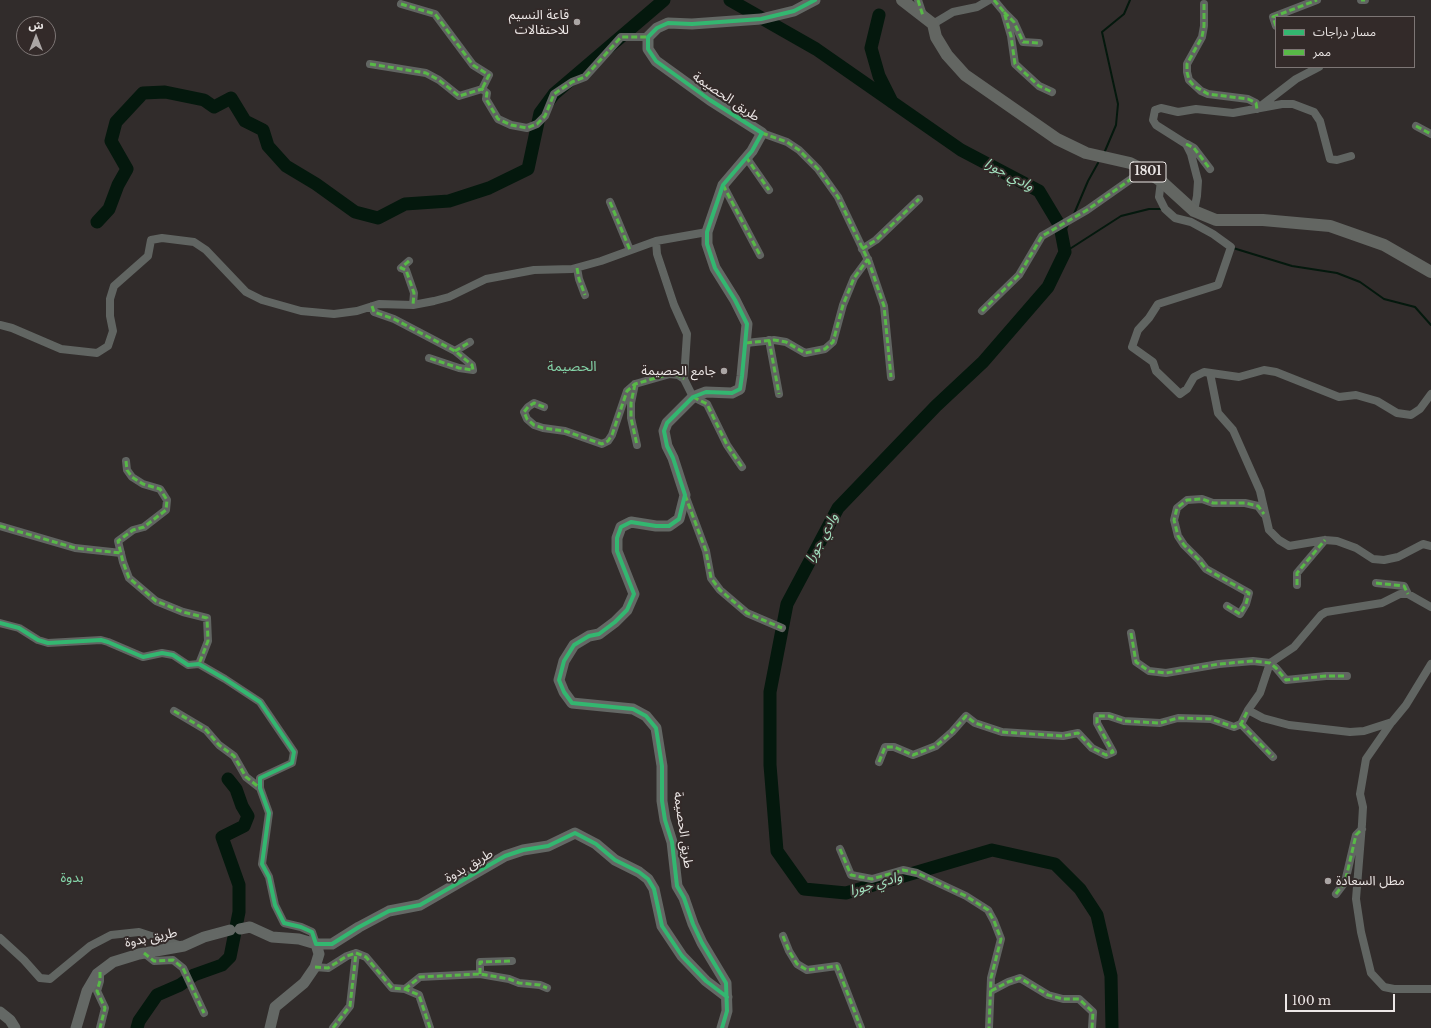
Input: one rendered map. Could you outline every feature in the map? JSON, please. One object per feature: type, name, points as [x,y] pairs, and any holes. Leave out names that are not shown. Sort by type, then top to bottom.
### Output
[{"type":"main road","points":[[902,0],[933,24]]},
{"type":"main road","name":"1801","points":[[933,24],[936,38],[946,55],[965,75],[1035,125],[1057,138],[1086,153],[1130,163],[1144,170],[1161,181],[1194,211],[1216,220],[1263,220],[1330,226],[1384,245],[1431,272]]},
{"type":"street","points":[[482,89],[487,93],[486,99],[498,120],[519,127],[534,126],[544,116],[554,94],[572,82],[585,77],[621,37],[648,37],[657,28],[668,23],[761,19],[794,11],[815,0]]},
{"type":"street","points":[[918,0],[923,16]]},
{"type":"street","points":[[933,24],[953,12],[977,6],[989,0]]},
{"type":"street","points":[[994,0],[1014,22],[1023,42],[1039,43]]},
{"type":"street","points":[[1276,16],[1317,0]]},
{"type":"street","points":[[370,64],[426,73],[439,80],[459,96],[482,89],[489,75],[473,65],[435,14],[401,4]]},
{"type":"street","points":[[1204,4],[1204,26],[1202,38],[1186,64],[1186,72],[1189,80],[1194,86],[1208,94],[1248,99],[1256,103],[1257,109]]},
{"type":"street","points":[[1004,12],[1011,36],[1015,64],[1039,86],[1052,92]]},
{"type":"street","name":"طريق الحصيمة","points":[[648,37],[648,49],[656,61],[710,100],[762,133],[746,157],[723,186],[707,232],[707,244],[715,268],[747,324],[740,389],[732,393],[706,392],[693,397]]},
{"type":"street","points":[[1257,109],[1296,79],[1316,68]]},
{"type":"street","points":[[1210,169],[1194,148],[1156,125],[1153,120],[1155,110],[1161,108],[1178,112],[1196,109],[1233,113],[1282,104],[1293,104],[1314,112],[1320,121],[1330,159],[1337,160],[1351,156]]},
{"type":"street","points":[[1416,126],[1431,134]]},
{"type":"street","points":[[762,133],[787,142],[799,150],[818,169],[838,196],[868,259],[884,306],[891,377]]},
{"type":"street","points":[[1186,144],[1191,154],[1198,181],[1194,211]]},
{"type":"street","points":[[746,157],[769,190]]},
{"type":"street","points":[[982,311],[1019,275],[1042,236],[1087,210],[1144,170]]},
{"type":"street","points":[[1161,181],[1159,197],[1165,209],[1175,218],[1191,222],[1213,234],[1231,247],[1218,285],[1158,304],[1149,318],[1138,330],[1132,347],[1153,362],[1156,371],[1180,394],[1187,389],[1194,377],[1204,372],[1239,377],[1264,370],[1276,372],[1339,397],[1356,395],[1377,401],[1397,412],[1411,415],[1420,409],[1431,394]]},
{"type":"street","points":[[723,186],[760,255]]},
{"type":"street","points":[[862,249],[876,240],[919,199]]},
{"type":"street","points":[[610,202],[630,250]]},
{"type":"street","points":[[0,325],[12,328],[61,349],[97,353],[108,346],[113,331],[110,316],[110,299],[114,286],[148,256],[151,240],[162,238],[194,242],[206,250],[246,292],[262,300],[300,311],[334,314],[357,311],[379,304],[413,305],[449,296],[486,279],[534,270],[577,268],[656,241],[707,232]]},
{"type":"street","points":[[656,241],[657,254],[669,292],[687,334],[684,378],[693,397],[707,404],[727,445],[742,467]]},
{"type":"street","points":[[746,343],[769,340],[786,342],[805,353],[825,349],[833,342],[843,304],[854,278],[868,259]]},
{"type":"street","points":[[410,261],[401,268],[406,270],[414,293],[413,305]]},
{"type":"street","points":[[577,268],[579,279],[585,295]]},
{"type":"street","points":[[372,306],[374,312],[394,319],[455,352],[472,365],[473,370],[459,368],[429,358]]},
{"type":"street","points":[[769,340],[779,394]]},
{"type":"street","points":[[455,352],[470,342]]},
{"type":"street","points":[[1210,373],[1218,413],[1233,430],[1260,491],[1264,514],[1269,530],[1279,540],[1289,546],[1325,540],[1337,541],[1356,548],[1373,559],[1384,560],[1398,557],[1422,544],[1431,546]]},
{"type":"street","points":[[544,407],[534,403],[528,407],[524,412],[527,419],[539,426],[565,431],[602,444],[608,441],[612,435],[626,391],[635,384],[670,374],[678,375],[684,378]]},
{"type":"street","points":[[635,384],[631,403],[631,418],[637,445]]},
{"type":"street","points":[[693,397],[667,423],[664,431],[667,446],[673,458],[706,551],[711,578],[720,590],[747,613],[782,628]]},
{"type":"street","points":[[126,460],[128,470],[132,477],[143,484],[160,489],[167,500],[166,510],[144,527],[133,530],[118,541],[129,578],[156,601],[183,612],[207,618],[208,641],[199,664]]},
{"type":"street","name":"طريق الحصيمة","points":[[686,495],[679,519],[669,526],[656,526],[631,522],[621,527],[617,538],[617,551],[634,594],[627,610],[615,622],[599,634],[589,636],[574,645],[564,661],[559,680],[564,692],[572,703],[633,708],[646,716],[656,728],[662,766],[662,800],[672,842],[677,886],[684,898],[693,924],[702,943],[726,983],[727,1011],[722,1028]]},
{"type":"street","points":[[1227,606],[1240,614],[1246,604],[1249,593],[1206,569],[1184,545],[1178,536],[1174,520],[1177,508],[1187,500],[1202,499],[1212,502],[1245,503],[1258,506],[1264,514]]},
{"type":"street","points":[[0,526],[75,548],[121,553]]},
{"type":"street","points":[[1297,585],[1297,573],[1325,540]]},
{"type":"street","points":[[1376,583],[1404,586],[1408,594]]},
{"type":"street","points":[[879,762],[885,747],[894,747],[913,755],[936,746],[952,732],[966,716],[975,723],[1002,732],[1064,736],[1078,733],[1092,748],[1106,755],[1113,752],[1097,723],[1097,716],[1109,716],[1124,721],[1160,723],[1178,718],[1211,720],[1234,727],[1241,724],[1244,716],[1260,693],[1270,663],[1294,647],[1315,621],[1326,612],[1360,606],[1371,606],[1382,603],[1400,594],[1408,594],[1431,607]]},
{"type":"street","points":[[0,622],[19,628],[38,640],[70,643],[101,640],[143,657],[162,653],[173,655],[188,665],[199,664],[260,702],[294,752],[292,763],[260,778],[260,788],[269,813],[262,864],[269,877],[275,905],[284,923],[301,927],[312,932],[319,954],[315,967],[304,984],[276,1007],[270,1028]]},
{"type":"street","points":[[1131,633],[1136,662],[1149,671],[1166,673],[1219,664],[1253,661],[1270,663],[1286,680],[1326,676],[1347,676]]},
{"type":"street","points":[[1431,664],[1410,699],[1366,758],[1360,794],[1363,807],[1356,899],[1361,932],[1371,973],[1384,987],[1394,989],[1431,989]]},
{"type":"street","points":[[1248,710],[1263,718],[1289,725],[1350,732],[1364,731],[1392,722]]},
{"type":"street","points":[[174,712],[206,730],[219,745],[234,756],[246,777],[260,788]]},
{"type":"street","points":[[1241,724],[1273,757]]},
{"type":"street","points":[[1336,894],[1345,882],[1356,835],[1362,829]]},
{"type":"street","name":"طريق بدوة","points":[[76,1028],[87,991],[100,972],[113,962],[144,953],[184,946],[204,938],[250,927],[272,938],[299,939],[316,944],[332,944],[358,927],[389,911],[420,905],[506,856],[523,850],[548,846],[575,833],[596,844],[615,860],[639,872],[648,879],[654,889],[662,926],[682,956],[706,981],[726,997]]},
{"type":"street","points":[[840,849],[851,875],[872,879],[903,870],[917,873],[966,896],[988,910],[1001,939],[991,978],[989,1028]]},
{"type":"street","points":[[0,938],[24,960],[40,978],[50,979],[90,946],[111,935],[139,932],[184,946]]},
{"type":"street","points":[[783,936],[789,951],[797,964],[807,970],[837,966],[861,1028]]},
{"type":"street","points":[[144,953],[154,961],[173,960],[183,968],[204,1013]]},
{"type":"street","points":[[315,967],[328,968],[347,956],[356,953],[366,957],[392,988],[406,989],[419,996],[430,1028]]},
{"type":"street","points":[[333,1028],[350,1006],[356,953]]},
{"type":"street","points":[[480,974],[480,962],[512,960]]},
{"type":"street","points":[[100,972],[100,981],[97,990],[105,1008],[100,1028]]},
{"type":"street","points":[[406,989],[420,977],[480,974],[509,978],[519,983],[540,985],[547,988]]},
{"type":"street","points":[[991,991],[1008,982],[1020,978],[1048,995],[1063,999],[1079,999],[1093,1012],[1092,1028]]},
{"type":"street","points":[[0,1012],[10,1020],[15,1028]]},
{"type":"waterway","points":[[97,222],[109,209],[118,185],[127,169],[111,141],[116,122],[143,93],[165,92],[204,100],[214,107],[231,98],[245,121],[263,130],[268,146],[286,166],[316,184],[355,212],[378,218],[405,204],[449,201],[489,188],[528,169],[540,113],[554,94],[664,0]]},
{"type":"waterway","name":"وادي جورا","points":[[730,0],[816,49],[961,150],[1039,191],[1060,226],[1065,252],[1048,287],[983,362],[936,406],[838,508],[787,604],[770,692],[770,765],[777,851],[804,889],[846,893],[992,850],[1055,864],[1080,889],[1097,915],[1111,976],[1112,1028]]},
{"type":"waterway","points":[[1105,151],[1116,125],[1118,104],[1102,32],[1124,14],[1130,0]]},
{"type":"waterway","points":[[879,15],[871,48],[879,76],[892,102]]},
{"type":"waterway","points":[[1074,214],[1088,181],[1098,163]]},
{"type":"waterway","points":[[1065,252],[1121,216],[1149,209],[1162,209]]},
{"type":"waterway","points":[[1062,237],[1069,223]]},
{"type":"waterway","points":[[1233,248],[1292,266],[1337,273],[1360,282],[1384,299],[1415,307],[1431,325]]},
{"type":"waterway","points":[[137,1028],[139,1021],[157,995],[180,985],[194,975],[222,965],[230,957],[239,912],[239,885],[222,837],[244,826],[248,816],[242,806],[236,789],[228,779]]},
{"type":"marked path","points":[[918,0],[923,16]]},
{"type":"marked path","points":[[994,0],[1004,12],[1011,36],[1015,64],[1039,86],[1052,92]]},
{"type":"marked path","points":[[1276,16],[1317,0]]},
{"type":"marked path","points":[[401,4],[435,14],[473,65],[489,75],[482,89]]},
{"type":"marked path","points":[[1204,4],[1204,26],[1202,37],[1187,64],[1189,80],[1194,86],[1208,94],[1248,99],[1256,103],[1257,109]]},
{"type":"marked path","points":[[1004,12],[1014,22],[1023,42],[1039,43]]},
{"type":"marked path","points":[[1275,16],[1273,17],[1275,23]]},
{"type":"marked path","points":[[370,64],[426,73],[439,80],[459,96],[482,89],[487,93],[486,99],[498,119],[511,125],[527,128],[537,124],[545,116],[554,94],[572,82],[585,77],[621,37],[648,37]]},
{"type":"marked path","points":[[1416,126],[1431,134]]},
{"type":"marked path","points":[[762,133],[787,142],[799,150],[818,169],[838,197],[869,262],[884,306],[891,377]]},
{"type":"marked path","points":[[1186,144],[1194,148],[1210,169]]},
{"type":"marked path","points":[[746,157],[769,190]]},
{"type":"marked path","points":[[982,311],[1019,275],[1042,236],[1087,210],[1144,170]]},
{"type":"marked path","points":[[723,185],[760,255]]},
{"type":"marked path","points":[[862,249],[876,240],[919,199]]},
{"type":"marked path","points":[[610,202],[630,250]]},
{"type":"marked path","points":[[746,343],[774,340],[786,342],[805,353],[825,349],[833,342],[843,305],[854,278],[868,259]]},
{"type":"marked path","points":[[409,261],[401,268],[406,270],[414,293],[413,305]]},
{"type":"marked path","points":[[577,268],[579,279],[585,295]]},
{"type":"marked path","points":[[372,306],[374,312],[394,319],[455,351],[472,365],[473,370],[459,368],[429,358]]},
{"type":"marked path","points":[[769,340],[779,394]]},
{"type":"marked path","points":[[455,351],[470,342]]},
{"type":"marked path","points":[[544,407],[534,403],[528,407],[524,412],[527,419],[534,425],[543,428],[565,431],[602,444],[608,441],[612,435],[627,391],[635,384],[670,374],[678,375],[684,379]]},
{"type":"marked path","points":[[635,384],[631,403],[631,418],[637,445]]},
{"type":"marked path","points":[[693,397],[707,404],[727,445],[742,467]]},
{"type":"marked path","points":[[126,461],[127,470],[132,477],[143,484],[160,489],[167,500],[166,510],[144,527],[133,530],[118,541],[123,562],[129,578],[156,601],[183,612],[207,618],[208,641],[199,664]]},
{"type":"marked path","points":[[685,495],[706,551],[711,578],[720,590],[747,613],[782,628]]},
{"type":"marked path","points":[[1227,606],[1240,614],[1246,604],[1249,593],[1206,569],[1184,545],[1178,536],[1174,520],[1177,508],[1187,500],[1202,499],[1213,503],[1245,503],[1258,506],[1264,514]]},
{"type":"marked path","points":[[0,526],[75,548],[121,553]]},
{"type":"marked path","points":[[1297,585],[1297,573],[1325,540]]},
{"type":"marked path","points":[[1376,583],[1404,586],[1408,594]]},
{"type":"marked path","points":[[1131,633],[1136,662],[1149,671],[1166,673],[1219,664],[1253,661],[1270,663],[1286,680],[1326,676],[1347,676]]},
{"type":"marked path","points":[[879,762],[885,747],[894,747],[913,755],[936,746],[952,732],[966,716],[975,723],[1002,732],[1063,736],[1078,733],[1092,748],[1106,755],[1113,752],[1097,723],[1097,716],[1109,716],[1124,721],[1160,723],[1178,718],[1211,719],[1234,727],[1241,724],[1248,710]]},
{"type":"marked path","points":[[174,711],[206,730],[219,745],[234,756],[246,777],[260,788]]},
{"type":"marked path","points":[[1241,724],[1273,757]]},
{"type":"marked path","points":[[1336,894],[1345,882],[1356,835],[1362,829]]},
{"type":"marked path","points":[[840,849],[851,875],[872,879],[903,870],[917,873],[966,896],[988,910],[1001,939],[991,978],[989,1028]]},
{"type":"marked path","points":[[783,936],[789,951],[797,964],[807,970],[837,966],[861,1028]]},
{"type":"marked path","points":[[144,953],[154,961],[173,960],[183,968],[204,1013]]},
{"type":"marked path","points":[[315,967],[328,968],[347,956],[356,953],[366,957],[392,988],[405,989],[419,995],[430,1028]]},
{"type":"marked path","points":[[333,1028],[350,1006],[356,953]]},
{"type":"marked path","points":[[480,974],[480,962],[512,961]]},
{"type":"marked path","points":[[100,972],[100,981],[97,991],[105,1008],[100,1028]]},
{"type":"marked path","points":[[405,989],[420,977],[480,974],[509,979],[519,983],[540,985],[547,988]]},
{"type":"marked path","points":[[991,991],[1008,982],[1020,978],[1048,995],[1063,999],[1079,999],[1093,1012],[1092,1028]]},
{"type":"cycle path","points":[[722,1028],[727,1011],[726,983],[702,943],[693,924],[684,898],[677,886],[672,842],[665,820],[662,801],[662,766],[656,728],[646,716],[633,709],[572,703],[564,692],[559,680],[564,661],[574,645],[589,636],[599,634],[615,622],[627,610],[634,594],[617,551],[617,538],[621,527],[631,522],[656,526],[669,526],[679,519],[685,495],[673,458],[667,446],[664,431],[667,423],[693,397],[706,392],[732,393],[740,389],[742,376],[747,324],[735,300],[715,268],[707,244],[707,232],[723,185],[752,151],[762,133],[710,100],[656,61],[648,49],[648,37],[657,28],[668,23],[692,24],[761,19],[794,11],[815,0]]},
{"type":"cycle path","points":[[0,623],[19,628],[38,640],[48,643],[101,640],[143,657],[162,653],[173,655],[188,665],[199,664],[260,702],[294,752],[292,763],[260,778],[260,788],[269,813],[262,864],[269,877],[275,905],[284,923],[301,927],[312,932],[316,944],[332,944],[389,911],[420,905],[505,856],[523,850],[548,846],[575,833],[596,844],[615,860],[639,872],[648,879],[654,889],[662,926],[682,956],[706,981],[727,997]]},
{"type":"place","name":"قاعة النسيم للاحتفالات","points":[[577,22]]},
{"type":"place","name":"جامع الحصيمة","points":[[724,371]]},
{"type":"place","name":"مطل السعادة","points":[[1328,881]]},
{"type":"district","name":"الحصيمة","points":[[572,367]]},
{"type":"district","name":"بدوة","points":[[72,878]]}]
